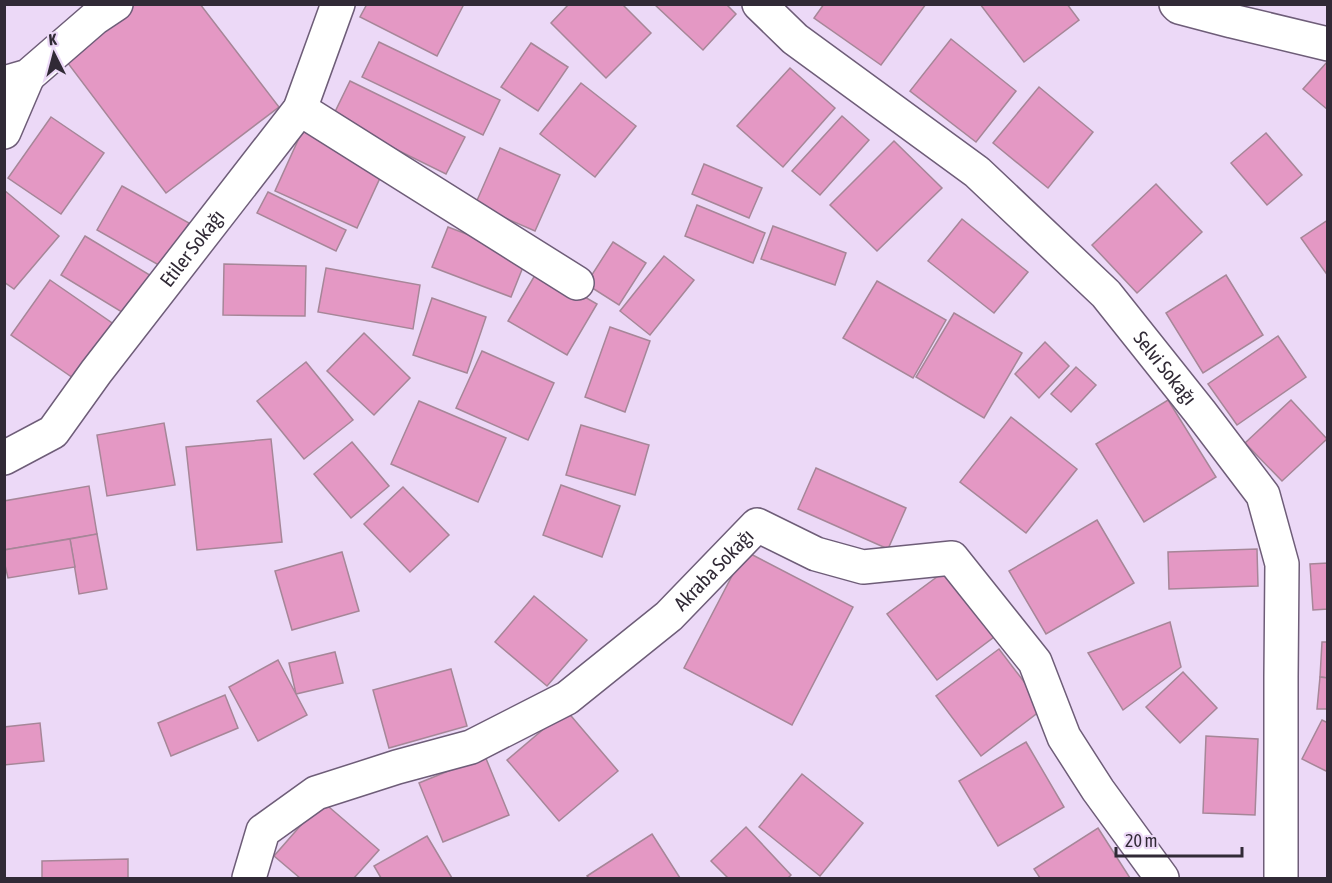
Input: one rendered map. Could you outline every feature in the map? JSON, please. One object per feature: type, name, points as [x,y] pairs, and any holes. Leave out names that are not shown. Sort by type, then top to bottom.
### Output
[{"type":"street","points":[[4,132],[16,80],[116,4]]},
{"type":"street","name":"Etiler Sokağı","points":[[4,458],[53,432],[96,372],[300,109],[338,4]]},
{"type":"street","name":"Selvi Sokağı","points":[[759,4],[795,39],[977,172],[1106,294],[1263,495],[1282,564],[1281,879]]},
{"type":"street","points":[[1176,4],[1179,7],[1232,21],[1328,44]]},
{"type":"street","points":[[300,109],[577,283]]},
{"type":"street","name":"Akraba Sokağı","points":[[249,879],[263,831],[316,793],[397,767],[471,747],[567,698],[669,616],[757,525],[816,554],[863,567],[952,558],[1035,662],[1064,737],[1098,790],[1162,879]]},
{"type":"building","points":[[135,4],[200,4],[279,107],[166,193],[64,58]]},
{"type":"building","points":[[367,4],[464,4],[437,56],[360,17]]},
{"type":"building","points":[[569,4],[622,4],[651,33],[606,78],[551,23]]},
{"type":"building","points":[[654,4],[726,4],[736,14],[703,50]]},
{"type":"building","points":[[824,4],[926,4],[881,65],[814,18]]},
{"type":"building","points":[[980,4],[1067,4],[1079,20],[1024,62]]},
{"type":"building","points":[[951,39],[1016,91],[976,142],[910,91]]},
{"type":"building","points":[[379,42],[500,100],[483,135],[362,77]]},
{"type":"building","points":[[531,43],[568,67],[538,111],[501,87]]},
{"type":"building","points":[[1328,61],[1328,110],[1303,89]]},
{"type":"building","points":[[790,68],[835,108],[783,167],[737,126]]},
{"type":"building","points":[[350,81],[465,137],[446,174],[332,118]]},
{"type":"building","points":[[581,83],[636,126],[595,177],[540,134]]},
{"type":"building","points":[[1039,87],[1093,132],[1048,188],[993,143]]},
{"type":"building","points":[[842,116],[869,140],[820,195],[792,171]]},
{"type":"building","points":[[51,117],[104,153],[61,214],[8,178]]},
{"type":"building","points":[[304,127],[386,165],[357,228],[275,191]]},
{"type":"building","points":[[1266,133],[1302,175],[1267,205],[1231,163]]},
{"type":"building","points":[[894,141],[942,188],[877,251],[830,205]]},
{"type":"building","points":[[500,148],[560,175],[535,231],[475,205]]},
{"type":"building","points":[[704,164],[762,188],[749,218],[692,194]]},
{"type":"building","points":[[1156,184],[1202,232],[1137,293],[1092,245]]},
{"type":"building","points":[[122,186],[189,223],[164,268],[97,230]]},
{"type":"building","points":[[4,190],[59,236],[14,289],[4,282]]},
{"type":"building","points":[[268,192],[346,230],[336,251],[257,213]]},
{"type":"building","points":[[697,205],[765,233],[753,263],[685,236]]},
{"type":"building","points":[[962,219],[1028,272],[994,313],[928,261]]},
{"type":"building","points":[[1328,220],[1328,276],[1301,238]]},
{"type":"building","points":[[773,226],[846,253],[835,285],[761,259]]},
{"type":"building","points":[[448,227],[527,257],[511,297],[432,267]]},
{"type":"building","points":[[85,236],[153,277],[130,317],[61,275]]},
{"type":"building","points":[[613,242],[646,263],[619,305],[586,284]]},
{"type":"building","points":[[664,256],[694,280],[650,335],[620,311]]},
{"type":"building","points":[[224,264],[306,266],[305,316],[223,315]]},
{"type":"building","points":[[326,268],[420,285],[413,329],[318,312]]},
{"type":"building","points":[[538,270],[597,304],[567,355],[508,321]]},
{"type":"building","points":[[1226,275],[1263,335],[1203,373],[1166,313]]},
{"type":"building","points":[[50,280],[115,325],[76,380],[11,335]]},
{"type":"building","points":[[877,281],[946,320],[913,378],[843,338]]},
{"type":"building","points":[[432,298],[486,317],[467,373],[413,355]]},
{"type":"building","points":[[954,313],[1022,353],[984,418],[916,377]]},
{"type":"building","points":[[610,327],[650,341],[625,412],[585,397]]},
{"type":"building","points":[[364,333],[410,378],[374,415],[327,371]]},
{"type":"building","points":[[1278,336],[1306,377],[1237,425],[1208,384]]},
{"type":"building","points":[[1045,342],[1069,366],[1039,398],[1015,374]]},
{"type":"building","points":[[482,351],[554,383],[528,440],[456,408]]},
{"type":"building","points":[[306,362],[353,420],[304,459],[257,401]]},
{"type":"building","points":[[1076,367],[1096,385],[1071,412],[1051,394]]},
{"type":"building","points":[[1168,400],[1216,477],[1144,522],[1096,444]]},
{"type":"building","points":[[1291,400],[1327,439],[1282,481],[1245,443]]},
{"type":"building","points":[[419,401],[506,438],[478,502],[391,464]]},
{"type":"building","points":[[1011,417],[1077,469],[1026,533],[960,482]]},
{"type":"building","points":[[164,423],[175,485],[107,496],[97,435]]},
{"type":"building","points":[[581,425],[649,445],[635,495],[566,475]]},
{"type":"building","points":[[271,439],[282,542],[197,550],[186,447]]},
{"type":"building","points":[[352,442],[389,486],[351,518],[314,474]]},
{"type":"building","points":[[816,468],[906,508],[888,549],[798,509]]},
{"type":"building","points":[[561,485],[620,506],[602,557],[543,535]]},
{"type":"building","points":[[89,486],[97,534],[4,550],[4,501]]},
{"type":"building","points":[[403,487],[449,535],[410,572],[364,524]]},
{"type":"building","points":[[1097,520],[1134,583],[1046,634],[1009,571]]},
{"type":"building","points":[[97,534],[107,589],[79,594],[70,539]]},
{"type":"building","points":[[70,539],[75,567],[8,578],[4,550]]},
{"type":"building","points":[[1257,549],[1258,586],[1169,589],[1168,552]]},
{"type":"building","points":[[745,551],[853,607],[792,725],[684,668]]},
{"type":"building","points":[[342,552],[359,611],[292,630],[275,571]]},
{"type":"building","points":[[1328,563],[1328,609],[1313,610],[1310,564]]},
{"type":"building","points":[[949,568],[998,634],[937,680],[887,614]]},
{"type":"building","points":[[534,596],[587,640],[547,686],[495,642]]},
{"type":"building","points":[[1170,622],[1181,667],[1123,710],[1088,653]]},
{"type":"building","points":[[1322,642],[1328,642],[1328,678],[1320,677]]},
{"type":"building","points":[[999,649],[1044,708],[981,756],[936,696]]},
{"type":"building","points":[[335,652],[343,683],[296,694],[289,663]]},
{"type":"building","points":[[278,660],[307,715],[258,741],[229,687]]},
{"type":"building","points":[[451,669],[467,726],[389,748],[373,690]]},
{"type":"building","points":[[1183,672],[1217,708],[1180,743],[1146,707]]},
{"type":"building","points":[[1320,677],[1328,678],[1328,709],[1317,709]]},
{"type":"building","points":[[225,695],[238,728],[171,756],[158,723]]},
{"type":"building","points":[[566,710],[618,771],[559,821],[507,760]]},
{"type":"building","points":[[1322,720],[1328,723],[1328,772],[1302,759]]},
{"type":"building","points":[[40,723],[44,761],[4,765],[4,727]]},
{"type":"building","points":[[1206,736],[1258,739],[1255,815],[1203,813]]},
{"type":"building","points":[[1026,742],[1064,807],[998,846],[959,781]]},
{"type":"building","points":[[485,756],[509,815],[443,842],[419,783]]},
{"type":"building","points":[[802,774],[863,823],[820,876],[759,827]]},
{"type":"building","points":[[322,801],[379,850],[354,878],[300,878],[274,856]]},
{"type":"building","points":[[746,827],[791,875],[788,878],[728,878],[711,861]]},
{"type":"building","points":[[1098,828],[1130,878],[1040,878],[1034,869]]},
{"type":"building","points":[[652,834],[680,878],[589,878],[587,876]]},
{"type":"building","points":[[427,836],[452,878],[381,878],[374,866]]},
{"type":"building","points":[[128,859],[128,878],[42,878],[42,861]]}]
